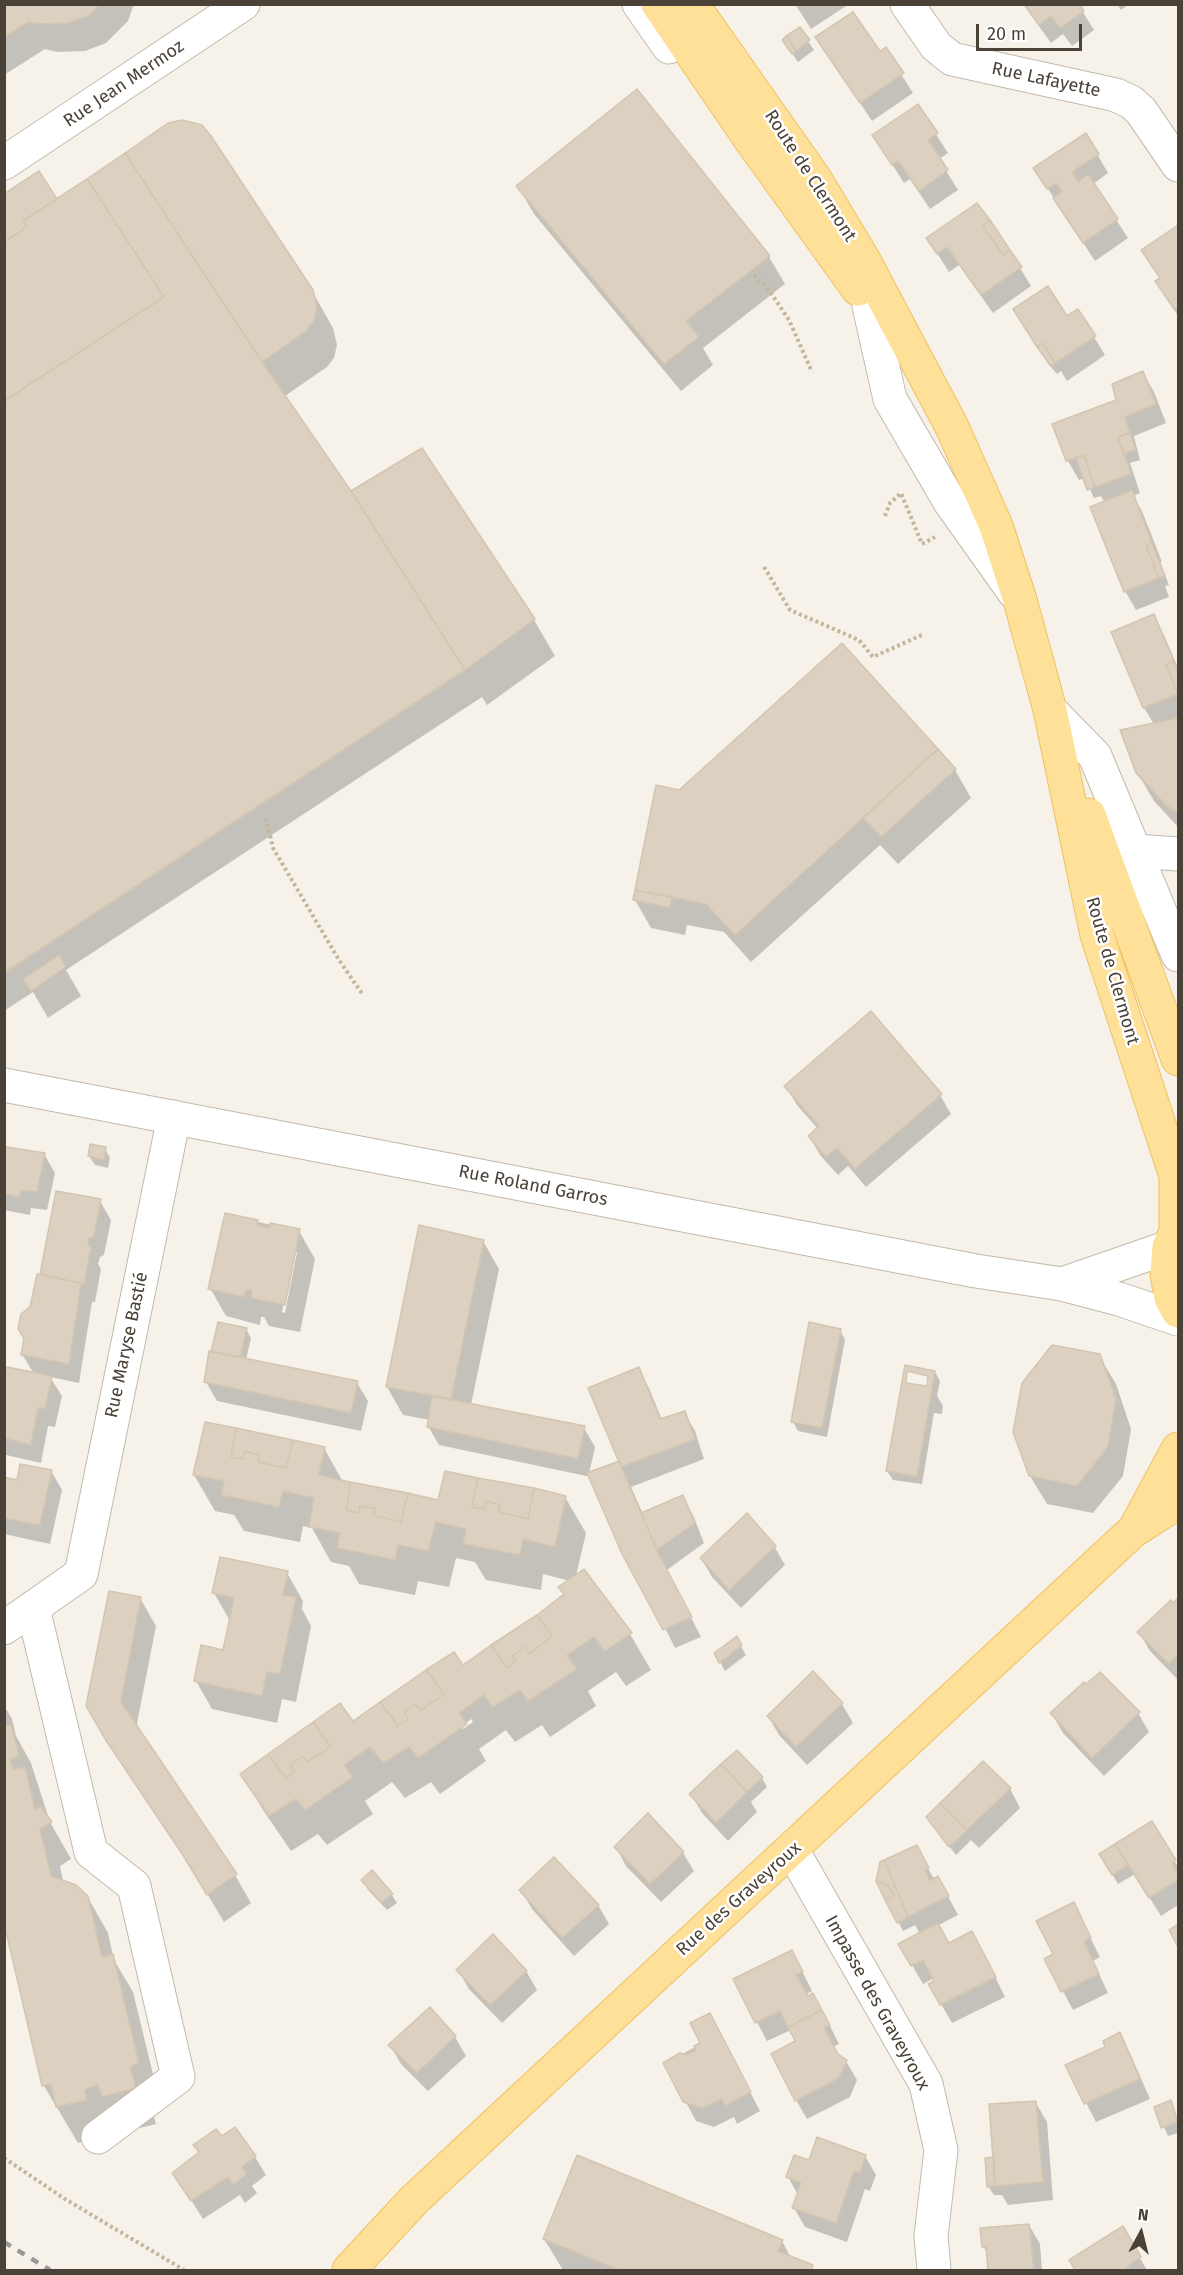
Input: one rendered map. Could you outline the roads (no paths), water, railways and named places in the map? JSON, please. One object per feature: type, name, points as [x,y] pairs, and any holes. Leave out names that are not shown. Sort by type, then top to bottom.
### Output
[{"type":"main road","name":"Route de Clermont","points":[[658,4],[748,136],[869,306],[915,356]]},
{"type":"main road","name":"Route de Clermont","points":[[692,4],[815,179],[863,259],[952,427],[996,526],[1020,600],[1050,710],[1097,935],[1176,1176],[1175,1234],[1167,1273],[1171,1298],[1179,1311]]},
{"type":"main road","name":"Route de Clermont","points":[[1050,710],[1179,1059]]},
{"type":"main road","name":"Rue des Graveyroux","points":[[1133,1532],[1179,1449]]},
{"type":"main road","name":"Rue des Graveyroux","points":[[349,2271],[414,2200],[1133,1532],[1179,1502]]},
{"type":"street","name":"Rue Jean Mermoz","points":[[4,163],[243,4]]},
{"type":"street","name":"Route de Clermont","points":[[639,4],[676,58],[748,136]]},
{"type":"street","name":"Rue Lafayette","points":[[907,4],[936,46],[952,59],[1116,95],[1131,102],[1141,111],[1179,165]]},
{"type":"street","points":[[869,306],[890,399],[950,502],[1020,600]]},
{"type":"street","points":[[1050,710],[1095,756],[1179,955]]},
{"type":"street","points":[[1135,851],[1179,854]]},
{"type":"street","name":"Rue Roland Garros","points":[[4,1085],[976,1271],[1062,1284],[1119,1299],[1179,1319]]},
{"type":"street","name":"Rue Maryse Bastié","points":[[33,1608],[81,1574],[174,1117]]},
{"type":"street","name":"Rue Roland Garros","points":[[1062,1284],[1175,1234]]},
{"type":"street","points":[[4,1628],[33,1608],[91,1852],[134,1886],[178,2077],[98,2137]]},
{"type":"street","name":"Impasse des Graveyroux","points":[[792,1851],[926,2084],[941,2150],[932,2236],[934,2271]]},
{"type":"railway","points":[[4,2242],[50,2270]]}]
